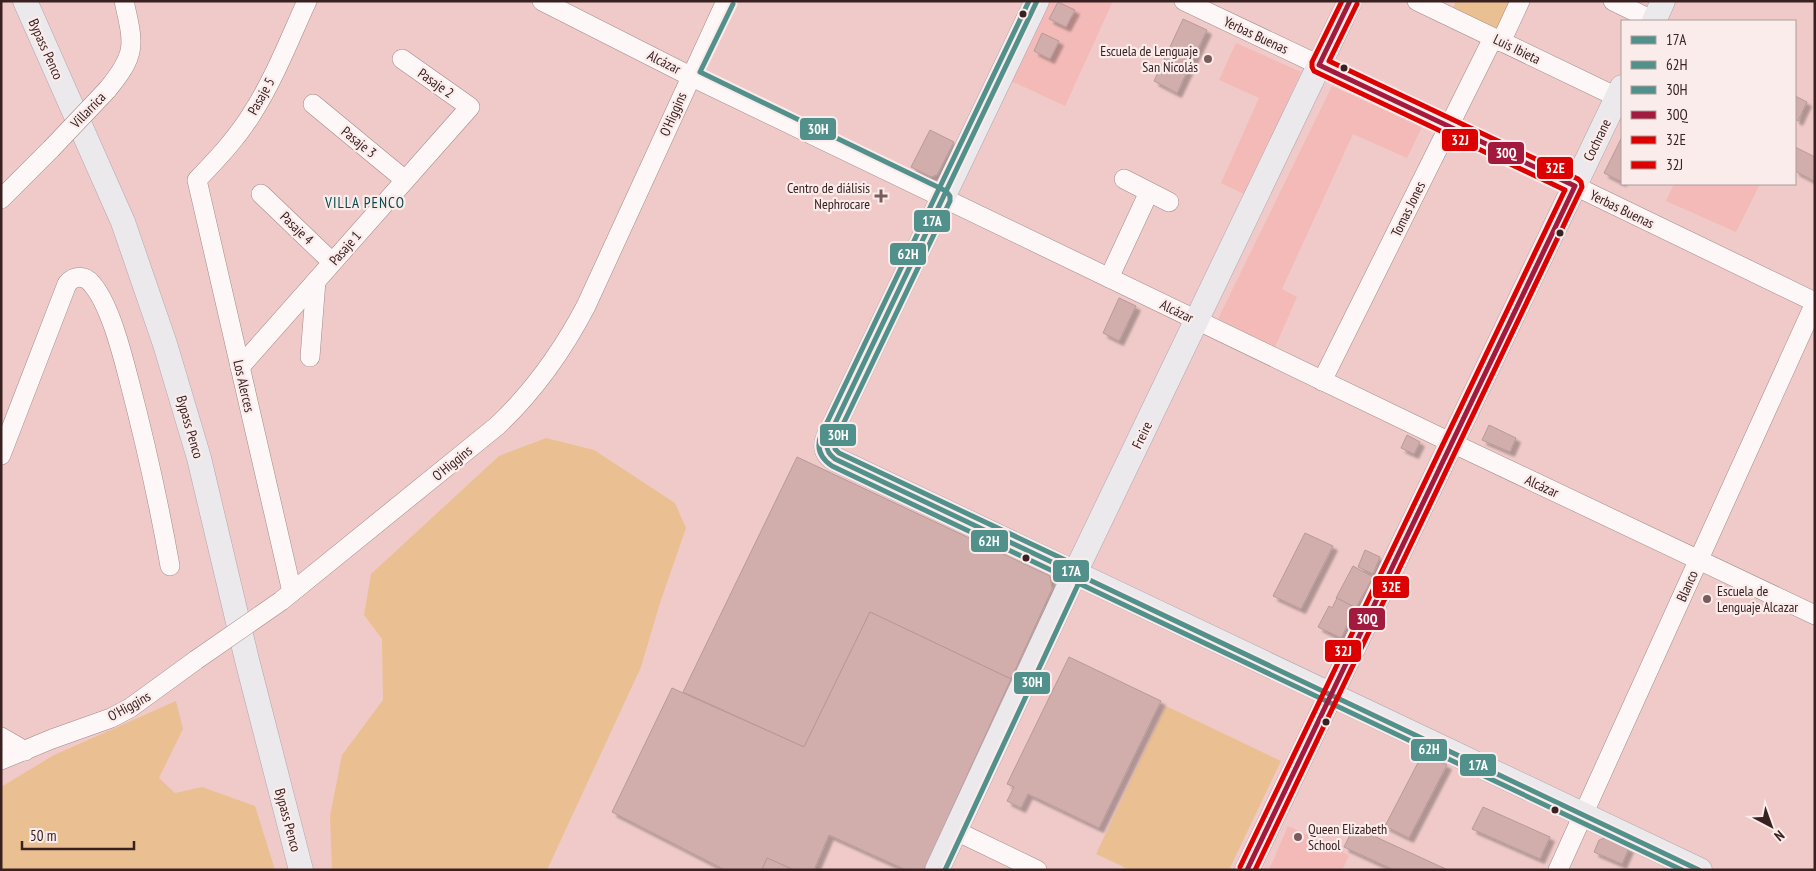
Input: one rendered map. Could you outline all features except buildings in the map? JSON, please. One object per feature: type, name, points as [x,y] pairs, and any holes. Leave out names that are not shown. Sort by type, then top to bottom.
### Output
[{"type":"main road","name":"Bypass Penco","points":[[25,1],[123,222],[166,344],[199,458],[301,870]]},
{"type":"main road","points":[[1037,1],[828,438],[826,451],[835,459],[1700,870]]},
{"type":"main road","name":"Freire","points":[[937,870],[1075,573],[1350,1]]},
{"type":"main road","points":[[1654,20],[1663,1]]},
{"type":"main road","name":"Cochrane","points":[[1247,870],[1620,92]]},
{"type":"street","name":"Villarrica","points":[[1,199],[107,90],[122,72],[130,52],[130,34],[124,1]]},
{"type":"street","name":"Pasaje 5","points":[[197,180],[225,150],[253,112],[269,84],[308,1]]},
{"type":"street","name":"Alcázar","points":[[542,1],[690,76],[1322,381],[1815,615]]},
{"type":"street","name":"O'Higgins","points":[[1,760],[111,718],[130,708],[286,597],[497,426],[518,406],[542,377],[571,334],[586,306],[726,1]]},
{"type":"street","name":"Yerbas Buenas","points":[[1184,1],[1575,186],[1815,303]]},
{"type":"street","name":"Luis Ibieta","points":[[1417,1],[1497,40],[1620,92]]},
{"type":"street","name":"Tomas Jones","points":[[1322,381],[1449,126],[1520,1]]},
{"type":"street","points":[[1613,1],[1652,20]]},
{"type":"street","name":"Pasaje 2","points":[[402,59],[470,107]]},
{"type":"street","name":"Pasaje 3","points":[[313,104],[405,180]]},
{"type":"street","name":"Pasaje 1","points":[[240,367],[470,107]]},
{"type":"street","points":[[1124,179],[1169,202]]},
{"type":"street","name":"Los Alerces","points":[[197,180],[240,367],[286,597]]},
{"type":"street","points":[[1109,278],[1149,192]]},
{"type":"street","name":"Pasaje 4","points":[[261,194],[332,262]]},
{"type":"street","points":[[1,455],[65,288],[70,280],[78,276],[86,279],[103,302],[122,352],[149,459],[170,566]]},
{"type":"street","points":[[310,357],[316,280]]},
{"type":"street","name":"Blanco","points":[[1558,870],[1815,303]]},
{"type":"street","points":[[1,737],[25,750]]},
{"type":"street","points":[[956,830],[1037,870]]},
{"type":"shaded area","points":[[1048,1],[1113,1],[1065,106],[1011,81]]},
{"type":"shaded area","points":[[1456,1],[1512,1],[1498,30],[1452,10]]},
{"type":"shaded area","points":[[1236,43],[1301,72],[1246,195],[1221,183],[1259,98],[1219,80]]},
{"type":"shaded area","points":[[1332,86],[1422,127],[1407,158],[1353,134],[1282,289],[1297,297],[1275,347],[1218,319]]},
{"type":"shaded area","points":[[1674,185],[1760,185],[1736,232],[1666,201]]},
{"type":"shaded area","points":[[546,438],[594,450],[675,503],[686,528],[660,603],[641,667],[547,870],[332,870],[330,816],[342,755],[383,700],[382,639],[364,615],[371,574],[499,456]]},
{"type":"shaded area","points":[[176,701],[183,729],[159,778],[175,793],[202,787],[255,806],[275,870],[1,870],[1,787],[54,755]]},
{"type":"shaded area","points":[[1166,706],[1281,761],[1229,870],[1130,870],[1096,854]]},
{"type":"shaded area","name":"Queen Elizabeth School","points":[[1288,826],[1349,856],[1342,870],[1269,870]]},
{"type":"transit line","name":"62H","points":[[1029,1],[821,435],[819,448],[825,460],[832,466],[1682,870]]},
{"type":"transit line","name":"17A","points":[[1037,1],[828,438],[827,450],[830,454],[835,459],[1699,870]]},
{"type":"transit line","name":"32J","points":[[1240,867],[1565,190],[1314,71],[1312,62],[1342,1]]},
{"type":"transit line","name":"30Q","points":[[1247,870],[1575,186],[1319,65],[1350,1]]},
{"type":"transit line","name":"30H","points":[[733,4],[700,72],[946,191],[950,196],[950,201],[835,441],[835,449],[839,453],[1078,566],[1082,571],[1082,576],[945,870]]},
{"type":"transit line","name":"32E","points":[[1255,870],[1582,187],[1578,179],[1329,61],[1357,4]]},
{"type":"place","name":"Escuela de Lenguaje San Nicolás","points":[[1208,59]]},
{"type":"place","name":"Centro de diálisis Nephrocare","points":[[881,196]]},
{"type":"place","name":"Escuela de Lenguaje Alcazar","points":[[1707,599]]},
{"type":"place","name":"Queen Elizabeth School","points":[[1298,837]]},
{"type":"district","name":"VILLA PENCO","points":[[365,203]]}]
